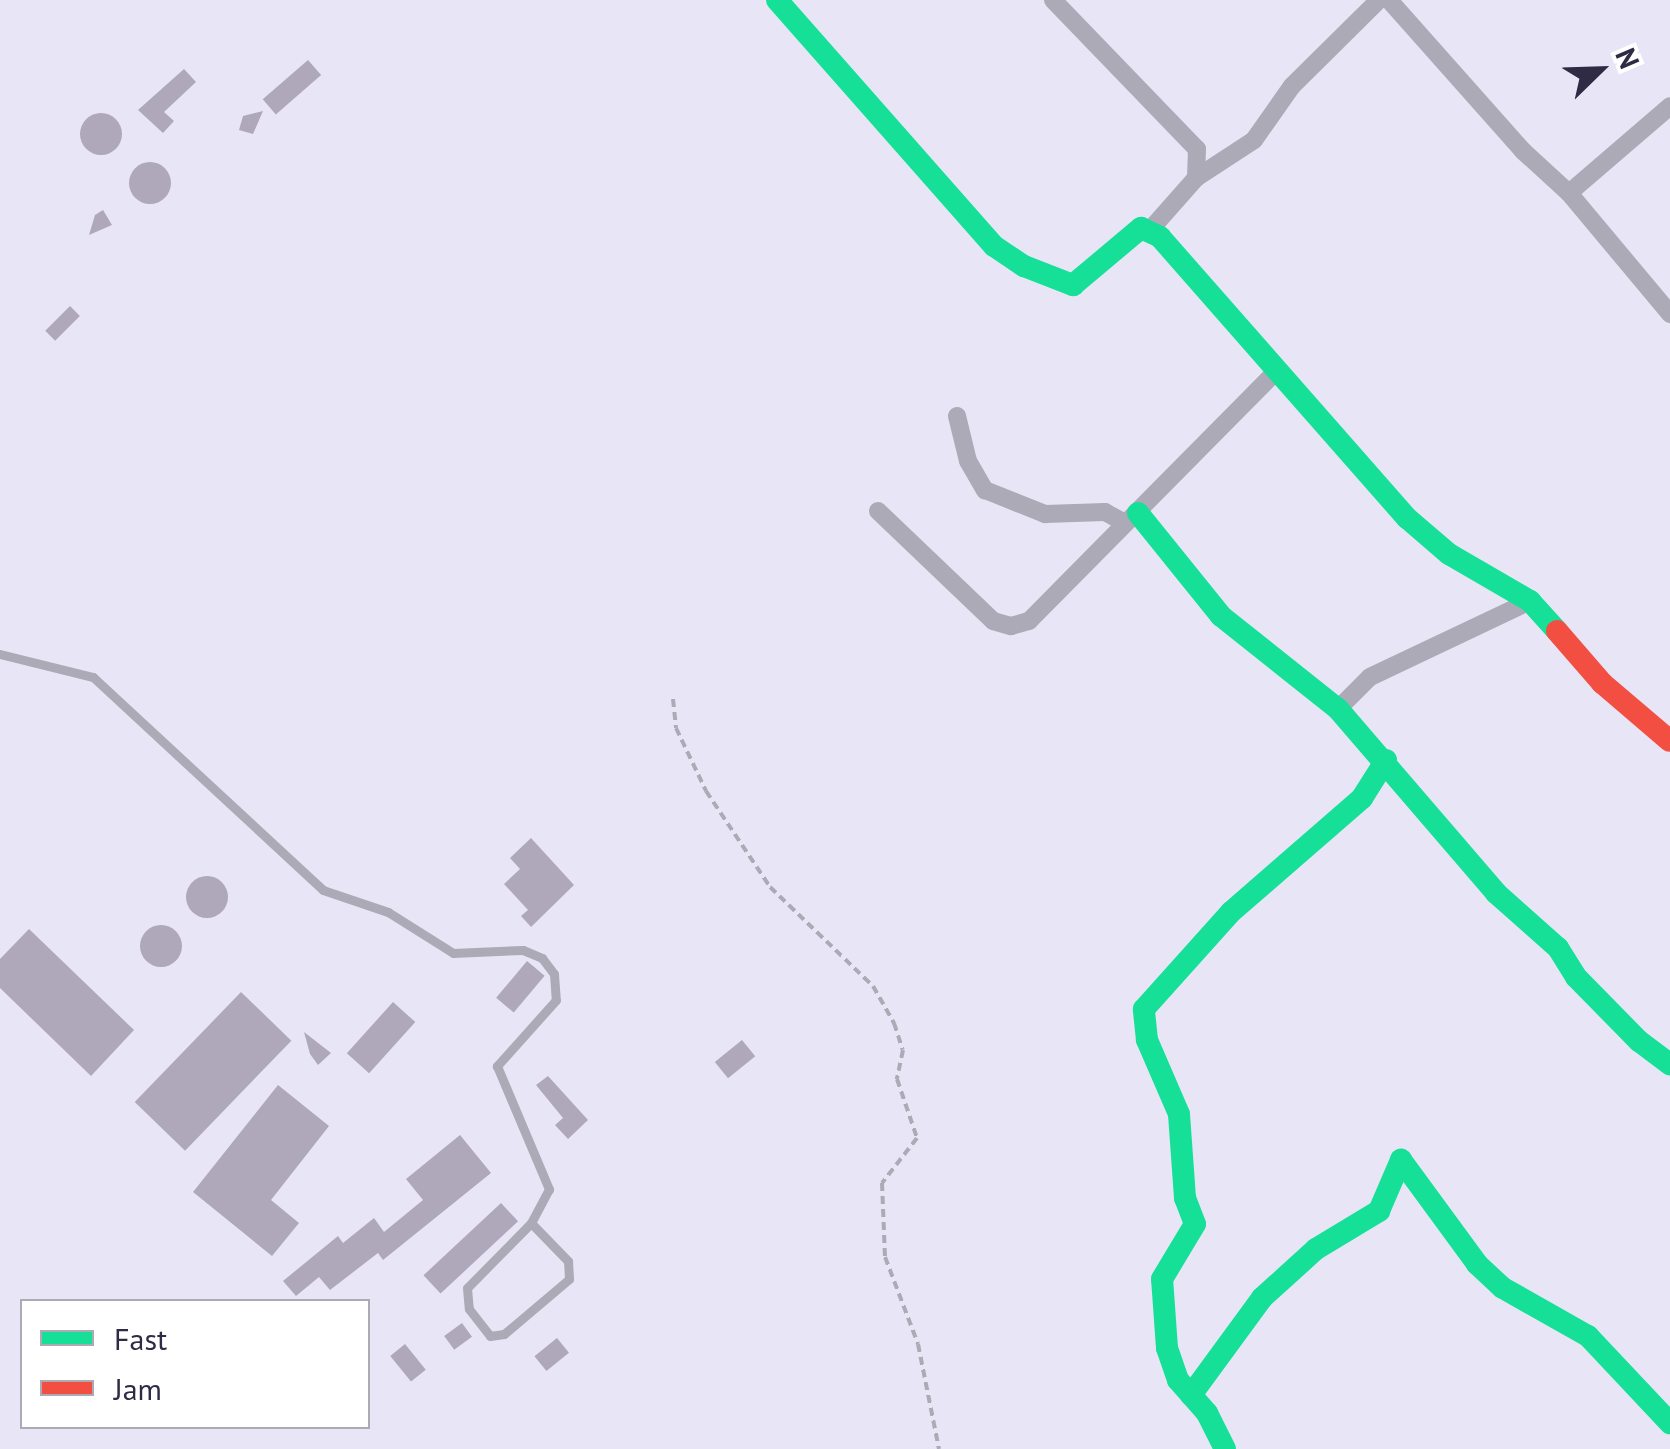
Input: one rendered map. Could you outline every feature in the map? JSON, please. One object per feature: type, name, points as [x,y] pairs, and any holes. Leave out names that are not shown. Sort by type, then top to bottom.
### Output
[{"type":"street","points":[[777,0],[994,246],[1024,266],[1073,285],[1132,234],[1150,230],[1196,178],[1254,140],[1292,86],[1379,0]]},
{"type":"street","points":[[1054,0],[1186,133],[1197,150],[1196,178]]},
{"type":"street","points":[[1389,0],[1569,192],[1670,314]]},
{"type":"street","points":[[1569,192],[1670,106]]},
{"type":"street","points":[[1150,230],[1407,518],[1448,554],[1530,600],[1602,683],[1670,742]]},
{"type":"street","points":[[878,510],[993,621],[1011,626],[1029,620],[1132,518],[1154,489],[1216,438],[1275,372]]},
{"type":"street","points":[[957,416],[974,475],[1003,501],[1045,514],[1105,512],[1132,518],[1220,616],[1338,710],[1386,760],[1496,893],[1558,948],[1576,977],[1639,1042],[1670,1064]]},
{"type":"street","points":[[1338,710],[1370,677],[1530,600]]},
{"type":"street","points":[[1226,1449],[1167,1348],[1162,1279],[1195,1224],[1185,1198],[1180,1114],[1148,1040],[1144,1009],[1232,912],[1362,798],[1386,760]]},
{"type":"street","points":[[1191,1394],[1262,1298],[1316,1249],[1379,1211],[1400,1160],[1477,1264],[1503,1288],[1588,1336],[1670,1423]]},
{"type":"lane","points":[[0,654],[93,676],[323,890],[388,912],[454,953],[523,950],[542,958],[554,974],[556,1000],[496,1066],[549,1190],[531,1222],[467,1288],[469,1308],[490,1336],[504,1334],[569,1280],[568,1260],[531,1222]]},
{"type":"path","points":[[673,699],[676,728],[706,792],[770,887],[872,986],[894,1023],[903,1050],[897,1080],[917,1138],[882,1183],[886,1257],[918,1344],[940,1449]]},
{"type":"building","points":[[308,60],[321,75],[276,114],[263,99]]},
{"type":"building","points":[[184,69],[196,82],[164,112],[174,121],[163,133],[138,110]]},
{"type":"building","points":[[263,111],[253,134],[239,130],[243,116]]},
{"type":"building","points":[[101,113],[116,119],[122,134],[116,149],[101,155],[86,149],[80,134],[86,119]]},
{"type":"building","points":[[150,162],[165,168],[171,183],[165,198],[150,204],[135,198],[129,183],[135,168]]},
{"type":"building","points":[[103,210],[112,225],[89,235],[95,215]]},
{"type":"building","points":[[70,306],[80,316],[55,341],[45,331]]},
{"type":"building","points":[[531,838],[574,885],[531,927],[521,916],[528,910],[504,884],[520,869],[510,858]]},
{"type":"building","points":[[207,876],[222,882],[228,897],[222,912],[207,918],[192,912],[186,897],[192,882]]},
{"type":"building","points":[[161,925],[176,931],[182,946],[176,961],[161,967],[146,961],[140,946],[146,931]]},
{"type":"building","points":[[29,929],[134,1030],[91,1076],[0,988],[0,959]]},
{"type":"building","points":[[527,961],[545,976],[514,1013],[496,998]]},
{"type":"building","points":[[241,992],[291,1041],[185,1151],[135,1102]]},
{"type":"building","points":[[393,1002],[415,1022],[369,1073],[347,1053]]},
{"type":"building","points":[[304,1032],[331,1053],[318,1065],[310,1054]]},
{"type":"building","points":[[742,1040],[755,1056],[728,1078],[715,1062]]},
{"type":"building","points":[[548,1076],[588,1120],[568,1139],[555,1125],[563,1118],[536,1085]]},
{"type":"building","points":[[278,1085],[329,1126],[271,1200],[299,1223],[272,1256],[193,1192]]},
{"type":"building","points":[[460,1135],[491,1173],[383,1260],[378,1253],[330,1290],[319,1277],[296,1296],[283,1281],[338,1236],[343,1243],[374,1218],[384,1232],[423,1200],[406,1179]]},
{"type":"building","points":[[501,1203],[518,1221],[441,1294],[423,1275]]},
{"type":"building","points":[[462,1323],[472,1337],[454,1350],[444,1336]]},
{"type":"building","points":[[557,1338],[569,1353],[546,1371],[534,1356]]},
{"type":"building","points":[[405,1344],[426,1370],[411,1382],[390,1356]]},
{"type":"traffic: fast","points":[[777,0],[994,246],[1024,266],[1073,285],[1141,228],[1160,237],[1407,518],[1449,554],[1530,601],[1557,631]]},
{"type":"traffic: fast","points":[[1138,513],[1221,616],[1338,709],[1496,893],[1558,948],[1576,977],[1639,1041],[1670,1064]]},
{"type":"traffic: fast","points":[[1225,1449],[1207,1413],[1178,1380],[1167,1348],[1162,1279],[1195,1224],[1185,1198],[1179,1114],[1147,1040],[1144,1009],[1231,912],[1362,798],[1386,760]]},
{"type":"traffic: fast","points":[[1191,1395],[1262,1298],[1316,1249],[1379,1211],[1401,1160],[1477,1264],[1503,1288],[1588,1336],[1670,1423]]},
{"type":"traffic: jam","points":[[1557,631],[1602,683],[1670,741]]}]
